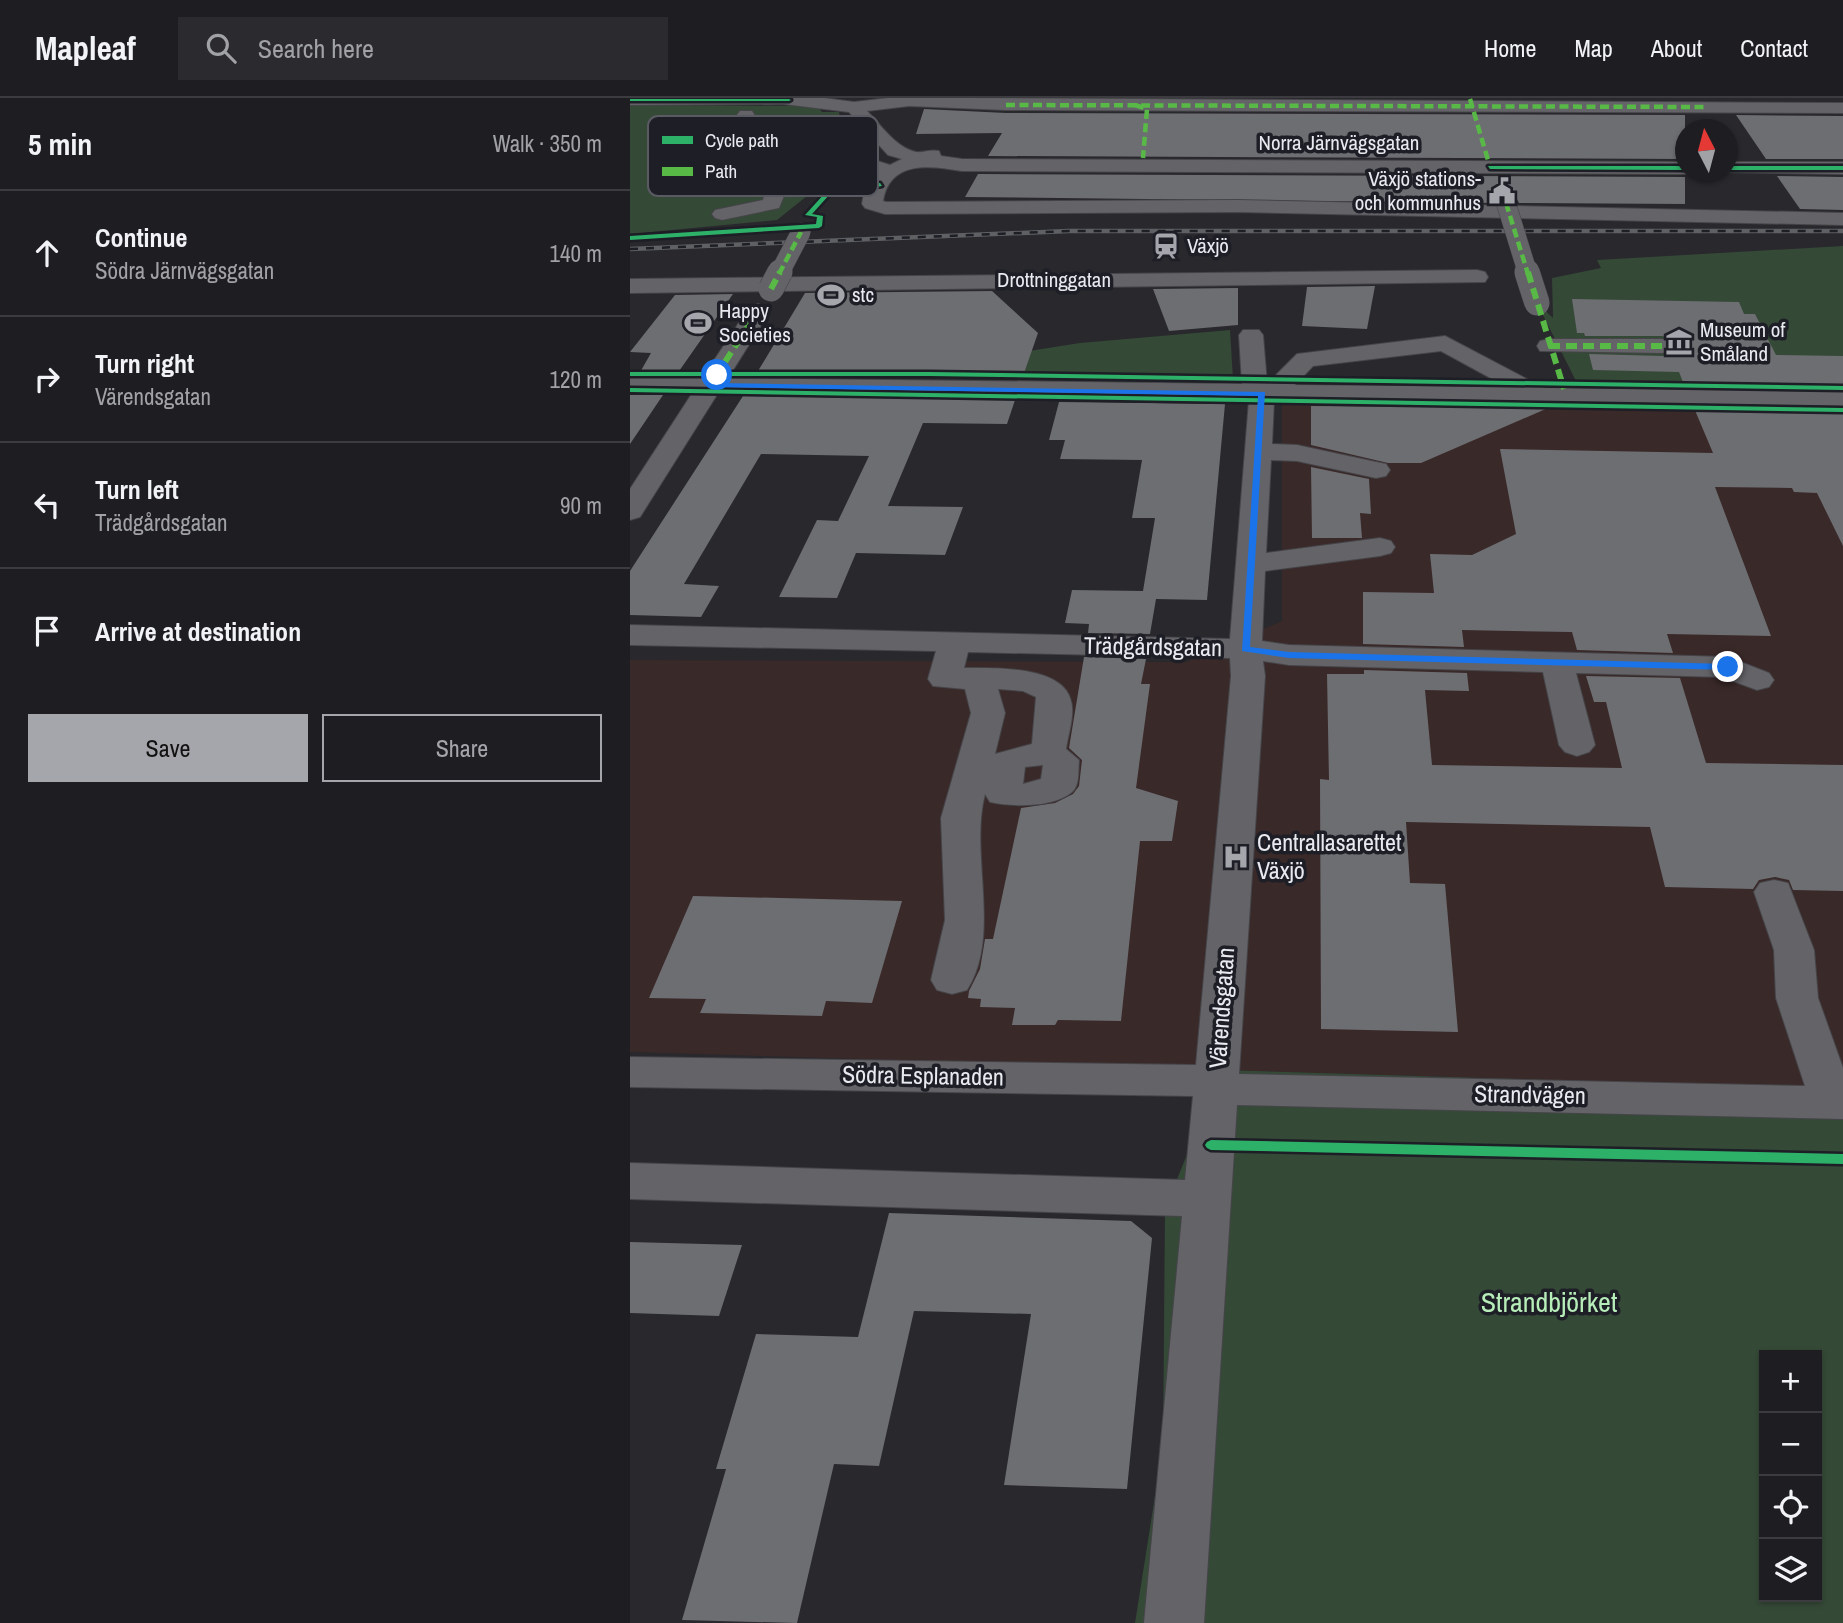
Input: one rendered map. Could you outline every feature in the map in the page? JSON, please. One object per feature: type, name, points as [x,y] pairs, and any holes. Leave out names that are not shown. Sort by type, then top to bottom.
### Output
[{"type":"street","points":[[630,100],[874,103],[910,100],[1006,105],[1129,101],[1704,103],[1843,108]]},
{"type":"street","name":"Norra Järnvägsgatan","points":[[843,101],[859,116]]},
{"type":"street","points":[[1129,101],[1147,109],[1143,158]]},
{"type":"street","points":[[1471,102],[1490,167]]},
{"type":"street","name":"Norra Järnvägsgatan","points":[[874,103],[905,142],[926,157]]},
{"type":"street","points":[[1704,103],[1715,119]]},
{"type":"street","name":"Norra Järnvägsgatan","points":[[878,135],[895,151],[962,165],[1237,165],[1319,161],[1490,167],[1675,168]]},
{"type":"street","points":[[878,186],[890,172],[926,157]]},
{"type":"street","points":[[878,168],[890,172]]},
{"type":"street","points":[[1738,182],[1781,182],[1779,168],[1843,168]]},
{"type":"street","points":[[722,214],[772,204],[774,196]]},
{"type":"street","points":[[873,196],[872,204],[885,208],[1238,206],[1843,219]]},
{"type":"street","points":[[1506,203],[1566,395]]},
{"type":"street","points":[[771,289],[801,232]]},
{"type":"street","name":"Drottninggatan","points":[[630,286],[1477,277]]},
{"type":"street","points":[[630,511],[758,311]]},
{"type":"street","name":"Värendsgatan","points":[[1174,1623],[1248,676],[1245,649],[1259,452],[1267,394],[1251,335]]},
{"type":"street","points":[[1267,394],[1306,359],[1444,343],[1539,395]]},
{"type":"street","points":[[1549,346],[1662,346]]},
{"type":"street","points":[[630,384],[713,380],[1267,394],[1843,399]]},
{"type":"street","points":[[1763,397],[1777,423]]},
{"type":"street","points":[[1259,452],[1297,453],[1376,470]]},
{"type":"street","points":[[1253,564],[1380,547]]},
{"type":"street","name":"Trädgårdsgatan","points":[[630,635],[1245,649],[1289,655],[1728,667],[1757,680]]},
{"type":"street","points":[[954,643],[945,679],[1030,680],[1047,688],[1054,699],[1048,754]]},
{"type":"street","points":[[1557,662],[1577,745]]},
{"type":"street","points":[[952,980],[965,920],[960,818],[988,713],[979,679]]},
{"type":"street","points":[[1774,892],[1794,950],[1797,998],[1838,1103]]},
{"type":"street","name":"Södra Esplanaden","points":[[630,1072],[1216,1085]]},
{"type":"street","name":"Strandvägen","points":[[1216,1085],[1838,1103]]},
{"type":"street","points":[[630,1181],[1206,1199]]},
{"type":"shaded area","name":"Centrallasarettet Växjö","points":[[1282,402],[1843,411],[1843,1089],[630,1052],[630,660],[1186,662],[1282,621]]},
{"type":"green space","points":[[630,105],[817,106],[822,112],[839,112],[840,116],[648,116],[648,196],[807,196],[777,220],[630,234]]},
{"type":"green space","points":[[1843,246],[1843,388],[1579,387],[1537,303],[1553,318],[1552,278],[1601,268],[1597,260]]},
{"type":"green space","points":[[1230,330],[1233,379],[929,374],[932,366],[1080,343]]},
{"type":"green space","name":"Strandbjörket","points":[[1221,1070],[1843,1089],[1843,1623],[1135,1623],[1163,1445],[1165,1209]]},
{"type":"building","points":[[924,109],[1006,113],[1685,115],[1685,119],[1675,119],[1675,159],[988,156],[1002,133],[916,134]]},
{"type":"building","points":[[1736,115],[1843,116],[1843,159],[1766,159]]},
{"type":"building","points":[[978,174],[1675,177],[1675,182],[1685,182],[1685,204],[1519,203],[1515,195],[1508,191],[1498,194],[1494,203],[965,197]]},
{"type":"building","points":[[1777,176],[1843,177],[1843,210],[1800,209]]},
{"type":"building","points":[[1375,286],[1367,329],[1302,326],[1307,287]]},
{"type":"building","points":[[1238,288],[1238,325],[1169,331],[1153,289]]},
{"type":"building","points":[[992,291],[1038,333],[1022,379],[755,376],[805,293]]},
{"type":"building","points":[[733,294],[677,374],[639,374],[651,353],[630,352],[675,295]]},
{"type":"building","name":"Museum of Småland","points":[[1572,299],[1739,302],[1744,314],[1755,314],[1776,355],[1843,356],[1843,388],[1685,387],[1679,372],[1593,370],[1589,354],[1663,356],[1673,352],[1676,345],[1672,338],[1662,336],[1585,336],[1584,333],[1577,333]]},
{"type":"building","points":[[630,395],[663,395],[630,444]]},
{"type":"building","points":[[743,396],[1015,400],[1007,424],[923,423],[888,506],[963,507],[945,555],[856,553],[837,598],[779,597],[817,520],[838,521],[869,456],[761,454],[684,584],[719,586],[701,617],[630,615],[630,571]]},
{"type":"building","points":[[1059,402],[1225,404],[1207,600],[1156,599],[1150,634],[1088,633],[1089,624],[1065,623],[1072,590],[1143,591],[1155,518],[1132,518],[1142,460],[1060,459],[1065,440],[1049,440]]},
{"type":"building","points":[[1311,406],[1548,408],[1421,463],[1388,463],[1311,445]]},
{"type":"building","points":[[1694,408],[1843,410],[1843,546],[1817,493],[1794,492],[1792,488],[1715,487],[1771,636],[1667,634],[1673,653],[1577,650],[1572,632],[1462,630],[1464,647],[1363,644],[1363,592],[1434,593],[1430,554],[1472,555],[1516,534],[1500,449],[1713,453]]},
{"type":"building","points":[[1311,467],[1369,479],[1371,514],[1360,513],[1362,538],[1312,538]]},
{"type":"building","points":[[1084,657],[1146,659],[1141,684],[1150,684],[1136,788],[1178,801],[1172,841],[1140,841],[1121,1021],[1058,1020],[1055,1025],[1012,1025],[1015,1008],[980,1007],[981,999],[968,998],[969,991],[980,969],[985,939],[993,939],[1021,808],[1055,803],[1073,794],[1079,786],[1082,760],[1069,748]]},
{"type":"building","points":[[1364,670],[1467,673],[1469,691],[1425,690],[1432,765],[1622,768],[1606,702],[1594,702],[1586,676],[1680,678],[1706,763],[1843,765],[1843,891],[1793,890],[1789,880],[1775,877],[1759,880],[1753,889],[1665,887],[1650,827],[1406,822],[1410,883],[1445,884],[1458,1032],[1321,1029],[1320,779],[1329,780],[1327,674],[1364,674]]},
{"type":"building","points":[[693,896],[902,901],[872,1003],[826,1001],[822,1016],[700,1013],[706,999],[649,998]]},
{"type":"building","points":[[889,1213],[1131,1221],[1152,1238],[1127,1489],[1004,1485],[1031,1314],[914,1311],[879,1466],[834,1464],[797,1623],[682,1620],[726,1469],[716,1469],[756,1334],[858,1337]]},
{"type":"building","points":[[630,1242],[742,1245],[719,1316],[630,1313]]},
{"type":"railway","points":[[630,249],[1069,231],[1843,231]]},
{"type":"marked path","points":[[1470,99],[1490,167]]},
{"type":"marked path","points":[[1006,105],[1707,107]]},
{"type":"marked path","points":[[1135,105],[1147,109],[1143,158]]},
{"type":"marked path","points":[[1506,203],[1564,389]]},
{"type":"marked path","points":[[771,289],[801,232]]},
{"type":"marked path","points":[[716,376],[758,311]]},
{"type":"marked path","points":[[1549,346],[1662,346]]},
{"type":"cycle path","points":[[630,100],[789,100]]},
{"type":"cycle path","points":[[1490,167],[1675,168]]},
{"type":"cycle path","points":[[1738,168],[1843,168]]},
{"type":"cycle path","points":[[630,238],[819,226],[820,216],[808,215],[825,196]]},
{"type":"cycle path","points":[[630,374],[929,374],[1843,388]]},
{"type":"cycle path","points":[[630,390],[1843,410]]},
{"type":"cycle path","points":[[1211,1145],[1843,1159]]},
{"type":"place","name":"Växjö stations- och kommunhus","points":[[1502,191]]},
{"type":"place","name":"Växjö","points":[[1166,246]]},
{"type":"place","name":"stc","points":[[831,295]]},
{"type":"place","name":"Happy Societies","points":[[698,323]]},
{"type":"place","name":"Museum of Småland","points":[[1679,342]]},
{"type":"place","name":"Centrallasarettet Växjö","points":[[1236,857]]},
{"type":"route","points":[[717,375],[710,385],[1262,394],[1253,564],[1245,649],[1289,655],[1728,667]]}]
